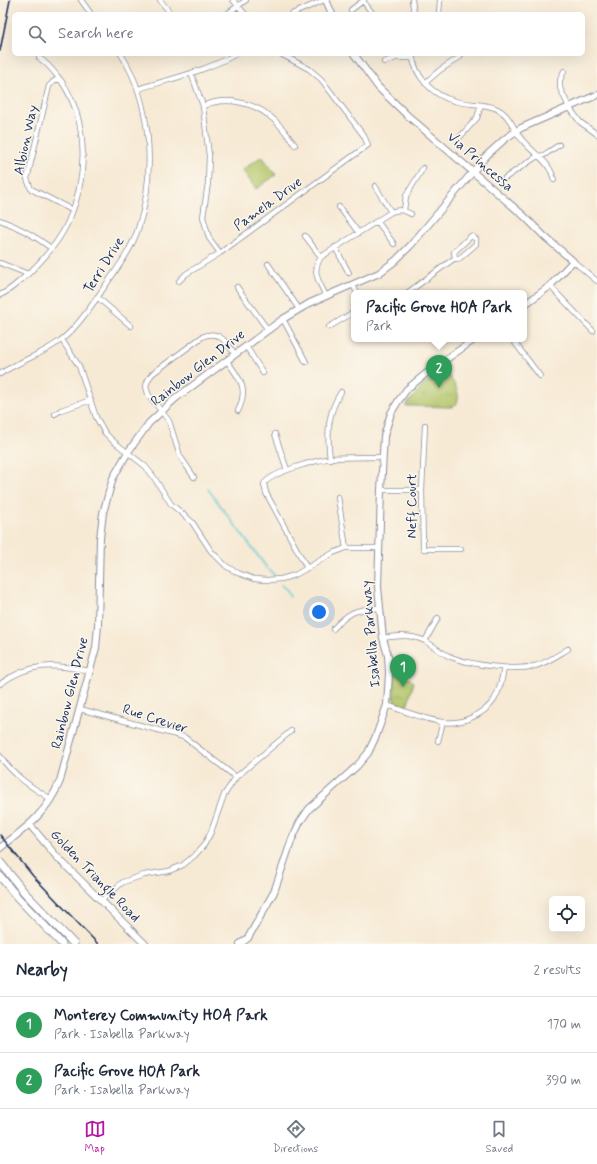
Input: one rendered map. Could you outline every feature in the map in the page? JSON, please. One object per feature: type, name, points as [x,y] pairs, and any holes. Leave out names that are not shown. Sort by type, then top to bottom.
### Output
[{"type":"main road","points":[[0,862],[24,892],[74,944]]},
{"type":"main road","points":[[0,876],[17,897],[62,944]]},
{"type":"street","points":[[81,0],[90,12]]},
{"type":"street","points":[[160,0],[170,12]]},
{"type":"street","points":[[233,0],[244,12]]},
{"type":"street","points":[[230,12],[246,0]]},
{"type":"street","points":[[297,12],[325,0],[331,12]]},
{"type":"street","points":[[412,0],[414,12]]},
{"type":"street","points":[[439,12],[440,0]]},
{"type":"street","points":[[351,10],[364,1],[372,12]]},
{"type":"street","name":"Terri Drive","points":[[0,374],[10,367],[40,354],[62,340],[98,297],[129,250],[138,229],[147,190],[148,137],[145,115],[138,89],[122,56]]},
{"type":"street","points":[[138,89],[191,73],[232,56]]},
{"type":"street","name":"Pamela Drive","points":[[179,281],[186,274],[220,253],[368,145],[364,136],[321,79],[309,69],[284,56]]},
{"type":"street","name":"Via Princessa","points":[[355,56],[378,87],[407,115],[597,281]]},
{"type":"street","points":[[384,62],[396,58],[412,56],[417,72],[425,83],[438,94],[454,101],[481,105],[501,111],[510,120],[524,143],[540,156],[552,171],[554,180]]},
{"type":"street","points":[[425,83],[440,70],[460,57]]},
{"type":"street","points":[[0,295],[6,293],[37,266],[51,248],[68,223],[79,188],[82,163],[82,144],[75,108],[68,91],[59,78],[48,65],[39,58]]},
{"type":"street","points":[[564,71],[560,80],[560,88],[569,107],[580,122],[597,134]]},
{"type":"street","points":[[191,73],[203,106],[209,156],[208,183],[203,216],[209,238],[220,253]]},
{"type":"street","name":"Albion Way","points":[[59,78],[49,86],[27,179],[31,189],[72,210]]},
{"type":"street","name":"Rainbow Glen Drive","points":[[0,848],[30,825],[44,810],[52,799],[60,782],[96,648],[100,538],[103,513],[113,478],[128,452],[149,423],[161,410],[176,398],[299,308],[379,273],[395,261],[404,253],[497,145],[516,131],[597,94]]},
{"type":"street","points":[[203,106],[213,101],[236,101],[260,110],[270,116],[282,128],[295,145]]},
{"type":"street","points":[[460,137],[477,118],[481,105]]},
{"type":"street","points":[[505,178],[536,156],[544,155],[560,145]]},
{"type":"street","points":[[404,210],[406,196],[423,168]]},
{"type":"street","points":[[375,186],[391,212]]},
{"type":"street","points":[[340,207],[358,232]]},
{"type":"street","points":[[326,296],[316,274],[316,269],[321,257],[391,212],[404,210],[411,214]]},
{"type":"street","points":[[0,220],[26,232],[51,248]]},
{"type":"street","points":[[376,221],[394,244]]},
{"type":"street","points":[[305,236],[321,257]]},
{"type":"street","points":[[411,290],[455,258],[460,258],[475,245],[475,238],[472,236],[468,238],[454,252],[453,255],[455,258]]},
{"type":"street","points":[[335,247],[350,273]]},
{"type":"street","points":[[527,303],[550,286],[573,260]]},
{"type":"street","points":[[0,263],[28,274]]},
{"type":"street","points":[[268,264],[299,308]]},
{"type":"street","points":[[353,284],[356,290]]},
{"type":"street","points":[[550,286],[593,331]]},
{"type":"street","points":[[237,287],[268,330]]},
{"type":"street","points":[[98,297],[131,326]]},
{"type":"street","points":[[329,327],[351,314]]},
{"type":"street","points":[[283,319],[306,362]]},
{"type":"street","points":[[194,477],[180,456],[169,422],[148,394],[146,386],[148,380],[158,369],[208,334],[213,334],[220,337],[235,354]]},
{"type":"street","points":[[62,340],[79,366],[96,417],[106,433],[113,441],[145,466],[171,504],[192,522],[211,551],[226,566],[238,573],[254,579],[280,579],[295,575],[332,553],[346,548],[378,548]]},
{"type":"street","name":"Isabella Parkway","points":[[240,944],[248,938],[274,892],[292,839],[300,822],[309,809],[357,766],[368,753],[376,736],[387,705],[389,673],[388,656],[382,638],[378,548],[384,436],[391,413],[398,400],[417,380],[471,342]]},
{"type":"street","points":[[514,342],[540,376]]},
{"type":"street","points":[[246,346],[263,373]]},
{"type":"street","points":[[226,361],[237,375],[244,394],[243,402],[238,411]]},
{"type":"street","points":[[330,459],[328,421],[334,403],[341,392]]},
{"type":"street","points":[[55,414],[61,410],[91,400]]},
{"type":"street","name":"Neff Court","points":[[425,425],[422,490],[423,549],[461,549]]},
{"type":"street","points":[[275,434],[288,470]]},
{"type":"street","points":[[307,568],[264,488],[266,480],[288,470],[330,459],[353,456],[382,457]]},
{"type":"street","points":[[380,490],[422,490]]},
{"type":"street","points":[[338,497],[346,548]]},
{"type":"street","points":[[333,629],[356,610],[380,608]]},
{"type":"street","points":[[425,641],[438,618]]},
{"type":"street","points":[[382,638],[405,636],[425,641],[451,658],[504,668],[536,666],[560,655],[568,649]]},
{"type":"street","points":[[0,684],[20,672],[42,666],[64,666],[90,671]]},
{"type":"street","points":[[387,705],[443,722],[454,723],[467,721],[494,701],[500,686],[504,668]]},
{"type":"street","name":"Rue Crevier","points":[[80,709],[184,737],[236,777]]},
{"type":"street","points":[[438,742],[443,722]]},
{"type":"street","points":[[102,900],[123,882],[144,875],[169,871],[183,865],[204,845],[211,832],[224,795],[236,777],[291,731]]},
{"type":"street","points":[[0,756],[22,781],[52,799]]},
{"type":"street","name":"Golden Triangle Road","points":[[30,825],[57,857],[145,944]]},
{"type":"green space","points":[[262,156],[276,175],[256,189],[242,170]]},
{"type":"green space","points":[[444,369],[457,390],[458,400],[456,405],[451,407],[405,406],[423,386],[423,384],[433,379]]},
{"type":"green space","points":[[394,669],[414,682],[407,706],[394,700]]},
{"type":"waterway","points":[[208,489],[267,568]]},
{"type":"waterway","points":[[269,570],[274,575]]},
{"type":"waterway","points":[[281,585],[287,590],[290,597]]},
{"type":"railway","points":[[0,51],[10,0]]},
{"type":"railway","points":[[0,835],[33,876],[98,944]]},
{"type":"place","name":"Pacific Grove HOA Park","points":[[439,388]]},
{"type":"place","name":"Monterey Community HOA Park","points":[[403,687]]}]
